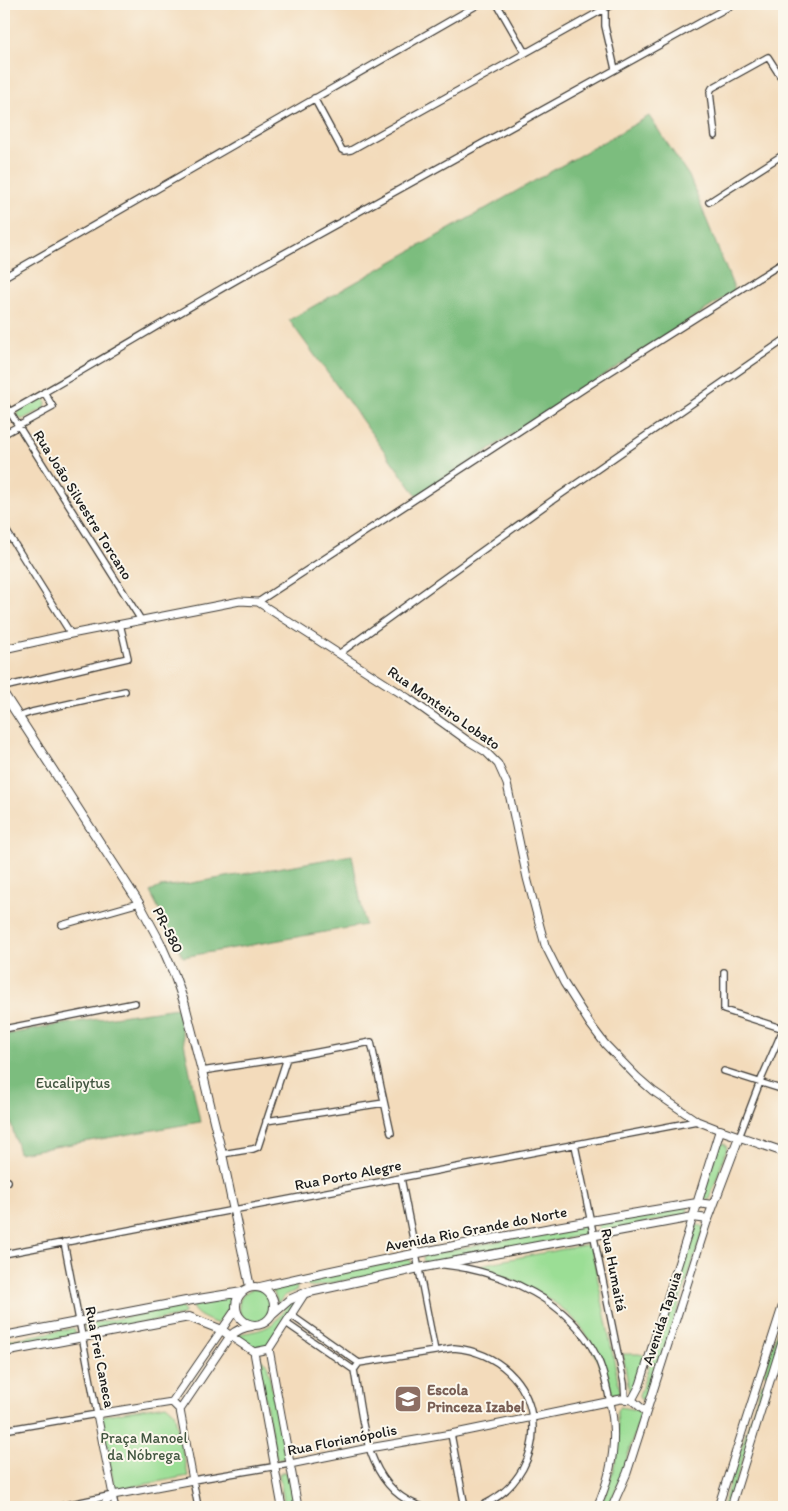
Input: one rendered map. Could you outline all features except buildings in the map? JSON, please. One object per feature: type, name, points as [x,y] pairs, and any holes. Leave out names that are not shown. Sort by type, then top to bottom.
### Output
[{"type":"main road","name":"PR-580","points":[[4,694],[139,903],[160,942],[174,974],[185,1006],[222,1154],[250,1287]]},
{"type":"main road","name":"Rua Monteiro Lobato","points":[[720,1130],[784,1152]]},
{"type":"main road","name":"Avenida Tapuia","points":[[693,1217],[720,1130]]},
{"type":"main road","name":"Avenida Tapuia","points":[[708,1219],[739,1137]]},
{"type":"main road","name":"Avenida Rio Grande do Norte","points":[[260,1287],[591,1220],[697,1203],[713,1205]]},
{"type":"main road","name":"Avenida Rio Grande do Norte","points":[[273,1314],[289,1300],[305,1293],[419,1268],[693,1217],[708,1219]]},
{"type":"main road","points":[[301,1278],[305,1293]]},
{"type":"main road","points":[[4,1336],[242,1292],[250,1287],[266,1289],[273,1298],[273,1314],[266,1322],[245,1327],[230,1336],[222,1330],[189,1316],[4,1352]]},
{"type":"main road","points":[[242,1292],[236,1302],[236,1309],[241,1319],[256,1325]]},
{"type":"main road","points":[[186,1301],[189,1316]]},
{"type":"street","points":[[4,277],[479,4]]},
{"type":"street","points":[[497,4],[524,51],[529,51]]},
{"type":"street","points":[[314,98],[342,150],[351,150],[613,4]]},
{"type":"street","points":[[6,414],[262,265],[734,4]]},
{"type":"street","points":[[605,8],[605,26],[615,69]]},
{"type":"street","points":[[715,136],[710,92],[712,88],[768,57],[784,82]]},
{"type":"street","points":[[709,202],[784,154]]},
{"type":"street","points":[[4,649],[240,601],[258,602],[599,379],[784,262]]},
{"type":"street","points":[[340,654],[550,502],[784,340]]},
{"type":"street","points":[[4,434],[53,407],[44,392]]},
{"type":"street","name":"Rua João Silvestre Torcano","points":[[4,404],[6,414],[18,426],[141,620]]},
{"type":"street","points":[[4,527],[71,634]]},
{"type":"street","name":"Rua Monteiro Lobato","points":[[258,602],[340,654],[486,752],[498,764],[507,784],[527,878],[542,936],[564,983],[590,1024],[627,1067],[653,1091],[697,1121],[720,1130]]},
{"type":"street","points":[[4,687],[128,658],[120,624]]},
{"type":"street","points":[[18,717],[125,691]]},
{"type":"street","points":[[62,925],[139,903]]},
{"type":"street","points":[[724,972],[724,1010],[784,1028],[760,1082],[739,1137]]},
{"type":"street","points":[[4,1029],[135,1003]]},
{"type":"street","points":[[202,1072],[371,1042],[391,1133]]},
{"type":"street","points":[[222,1154],[258,1147],[287,1058]]},
{"type":"street","points":[[724,1071],[784,1090]]},
{"type":"street","points":[[266,1121],[384,1103]]},
{"type":"street","name":"Rua Porto Alegre","points":[[4,1254],[697,1121]]},
{"type":"street","name":"Rua Humaitá","points":[[575,1145],[628,1400]]},
{"type":"street","points":[[400,1178],[435,1351]]},
{"type":"street","name":"Avenida Tapuia","points":[[628,1400],[640,1385],[693,1217]]},
{"type":"street","name":"Avenida Tapuia","points":[[612,1507],[627,1473],[708,1219]]},
{"type":"street","name":"Rua Frei Caneca","points":[[64,1242],[115,1507]]},
{"type":"street","points":[[441,1264],[479,1271],[512,1282],[556,1308],[583,1334],[601,1368],[610,1402],[613,1428],[612,1457],[609,1474],[597,1507]]},
{"type":"street","points":[[298,1507],[269,1349],[305,1293]]},
{"type":"street","points":[[718,1507],[784,1301]]},
{"type":"street","points":[[4,1430],[172,1402],[236,1309]]},
{"type":"street","points":[[291,1315],[359,1362],[454,1348],[469,1350],[490,1357],[510,1371],[519,1381],[527,1398],[532,1417],[533,1426],[529,1451],[526,1463],[519,1476],[489,1503],[479,1507]]},
{"type":"street","points":[[286,1323],[354,1370]]},
{"type":"street","points":[[180,1410],[230,1336],[254,1352],[269,1349]]},
{"type":"street","points":[[722,1498],[732,1504],[784,1336]]},
{"type":"street","points":[[254,1352],[282,1507]]},
{"type":"street","points":[[359,1362],[354,1370],[369,1448],[377,1468],[390,1486],[405,1500],[423,1507]]},
{"type":"street","points":[[759,1377],[770,1380]]},
{"type":"street","points":[[628,1400],[646,1412]]},
{"type":"street","name":"Rua Florianópolis","points":[[57,1507],[113,1494],[274,1467],[628,1400]]},
{"type":"street","points":[[172,1402],[180,1410],[198,1507]]},
{"type":"street","points":[[451,1434],[465,1507]]},
{"type":"street","points":[[101,1507],[113,1494]]},
{"type":"street","points":[[108,1507],[113,1494]]},
{"type":"green space","points":[[649,116],[689,176],[735,291],[417,496],[289,320]]},
{"type":"green space","points":[[41,397],[45,399],[45,408],[23,419],[17,415],[18,410]]},
{"type":"green space","points":[[352,855],[365,925],[183,957],[150,892],[160,887]]},
{"type":"green space","name":"Eucalipytus","points":[[177,1008],[200,1122],[19,1153],[4,1103],[4,1035],[63,1024]]},
{"type":"green space","points":[[720,1143],[725,1144],[727,1148],[710,1199],[707,1200],[702,1197]]},
{"type":"green space","points":[[687,1206],[687,1214],[602,1232],[598,1228],[600,1222]]},
{"type":"green space","points":[[583,1225],[587,1229],[585,1235],[427,1264],[423,1258],[425,1255]]},
{"type":"green space","points":[[696,1225],[704,1228],[648,1400],[640,1399],[639,1396]]},
{"type":"green space","points":[[585,1245],[591,1246],[592,1250],[619,1393],[612,1394],[586,1334],[565,1311],[526,1286],[483,1269],[482,1266],[484,1264]]},
{"type":"green space","points":[[408,1259],[412,1262],[409,1268],[311,1287],[306,1284],[306,1280]]},
{"type":"green space","points":[[296,1283],[297,1290],[284,1296],[278,1303],[269,1287]]},
{"type":"green space","points":[[256,1289],[268,1294],[273,1306],[268,1318],[256,1323],[244,1318],[239,1306],[244,1294]]},
{"type":"green space","points":[[233,1295],[229,1306],[218,1323],[204,1318],[197,1313],[191,1303]]},
{"type":"green space","points":[[298,1300],[268,1344],[256,1347],[238,1337],[238,1334],[256,1331],[268,1326],[275,1321],[289,1304]]},
{"type":"green space","points":[[181,1306],[184,1312],[183,1315],[86,1334],[84,1325]]},
{"type":"green space","points":[[784,1310],[784,1331],[770,1375],[768,1376],[764,1373]]},
{"type":"green space","points":[[74,1328],[76,1335],[4,1349],[4,1341]]},
{"type":"green space","points":[[623,1354],[646,1356],[633,1394],[629,1391]]},
{"type":"green space","points":[[261,1360],[267,1363],[285,1456],[281,1459],[276,1457],[258,1362]]},
{"type":"green space","points":[[762,1383],[767,1385],[727,1507],[722,1507]]},
{"type":"green space","name":"Praça Manoel da Nóbrega","points":[[166,1405],[174,1412],[188,1476],[115,1490],[100,1416]]},
{"type":"green space","points":[[620,1407],[637,1410],[641,1414],[609,1507],[600,1507],[617,1454],[617,1410]]},
{"type":"green space","points":[[284,1472],[289,1475],[295,1507],[285,1507],[279,1474]]},
{"type":"place","name":"Escola Princeza Izabel","points":[[408,1399]]}]
